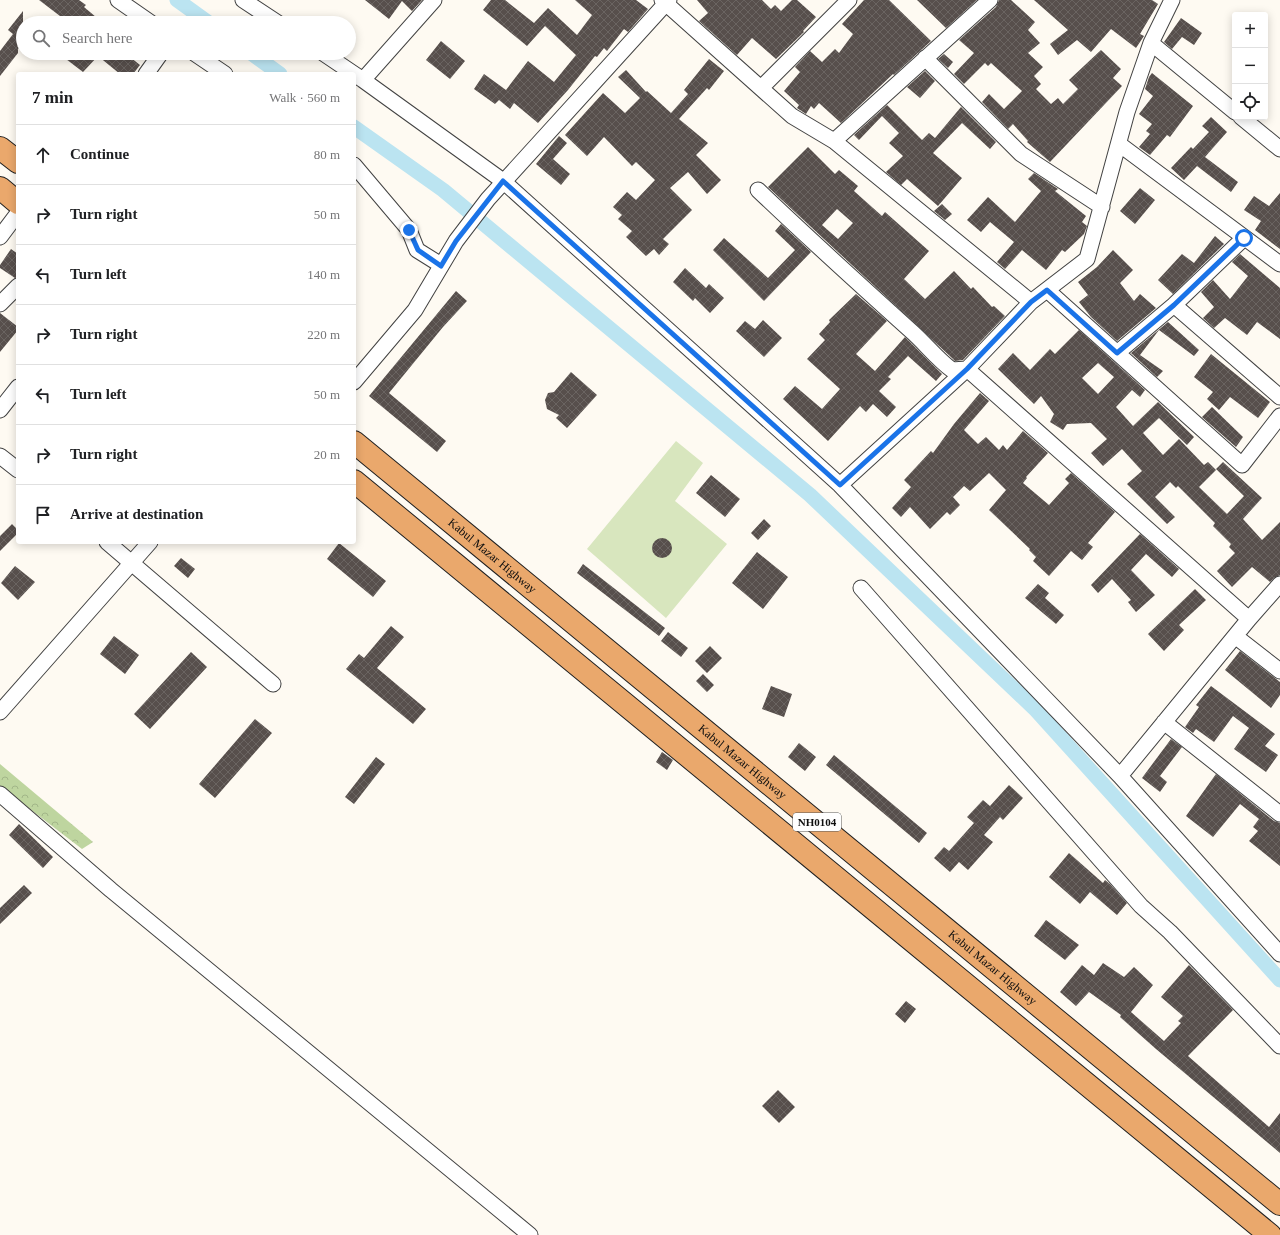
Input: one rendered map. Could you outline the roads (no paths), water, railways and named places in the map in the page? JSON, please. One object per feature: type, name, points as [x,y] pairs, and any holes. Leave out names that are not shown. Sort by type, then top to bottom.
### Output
[{"type":"highway","points":[[0,148],[16,160]]},
{"type":"highway","points":[[0,188],[16,201]]},
{"type":"highway","name":"Kabul Mazar Highway","points":[[356,444],[1280,1204]]},
{"type":"highway","name":"NH0104","points":[[356,483],[1270,1235]]},
{"type":"street","points":[[118,0],[141,16]]},
{"type":"street","points":[[243,0],[267,16]]},
{"type":"street","points":[[363,80],[434,0]]},
{"type":"street","points":[[761,88],[849,0]]},
{"type":"street","points":[[834,141],[990,0]]},
{"type":"street","points":[[840,485],[967,369],[1031,302],[1087,260],[1119,144],[1151,43],[1172,0]]},
{"type":"street","points":[[356,380],[415,310],[456,241],[488,199],[666,1],[792,116],[834,141],[1031,302]]},
{"type":"street","points":[[1151,43],[1232,110]]},
{"type":"street","points":[[925,58],[1021,154],[1102,207]]},
{"type":"street","points":[[147,72],[156,60]]},
{"type":"street","points":[[204,60],[222,72]]},
{"type":"street","points":[[333,60],[351,72]]},
{"type":"street","points":[[356,75],[503,181],[840,485],[1120,776],[1280,954]]},
{"type":"street","points":[[1245,120],[1280,149]]},
{"type":"street","points":[[1119,144],[1280,264]]},
{"type":"street","points":[[356,167],[409,230],[418,250],[441,266]]},
{"type":"street","points":[[758,190],[833,262],[912,332],[937,358],[952,370],[967,369],[1248,620]]},
{"type":"street","points":[[0,237],[16,216]]},
{"type":"street","points":[[1117,353],[1174,305],[1244,238]]},
{"type":"street","points":[[0,304],[16,288]]},
{"type":"street","points":[[1047,290],[1242,465],[1280,416]]},
{"type":"street","points":[[1174,305],[1280,397]]},
{"type":"street","points":[[0,410],[16,390]]},
{"type":"street","points":[[0,456],[16,468]]},
{"type":"street","points":[[110,544],[273,684]]},
{"type":"street","points":[[0,712],[148,544]]},
{"type":"street","points":[[1120,776],[1248,620],[1280,584]]},
{"type":"street","points":[[861,588],[1141,906],[1170,932],[1280,1046]]},
{"type":"street","points":[[1235,636],[1280,671]]},
{"type":"street","points":[[1164,722],[1280,814]]},
{"type":"street","points":[[0,794],[111,890],[530,1235]]},
{"type":"waterway","points":[[177,0],[199,16]]},
{"type":"waterway","points":[[261,60],[277,72]]},
{"type":"waterway","points":[[356,128],[443,190],[810,495],[1035,709],[1280,980]]}]
